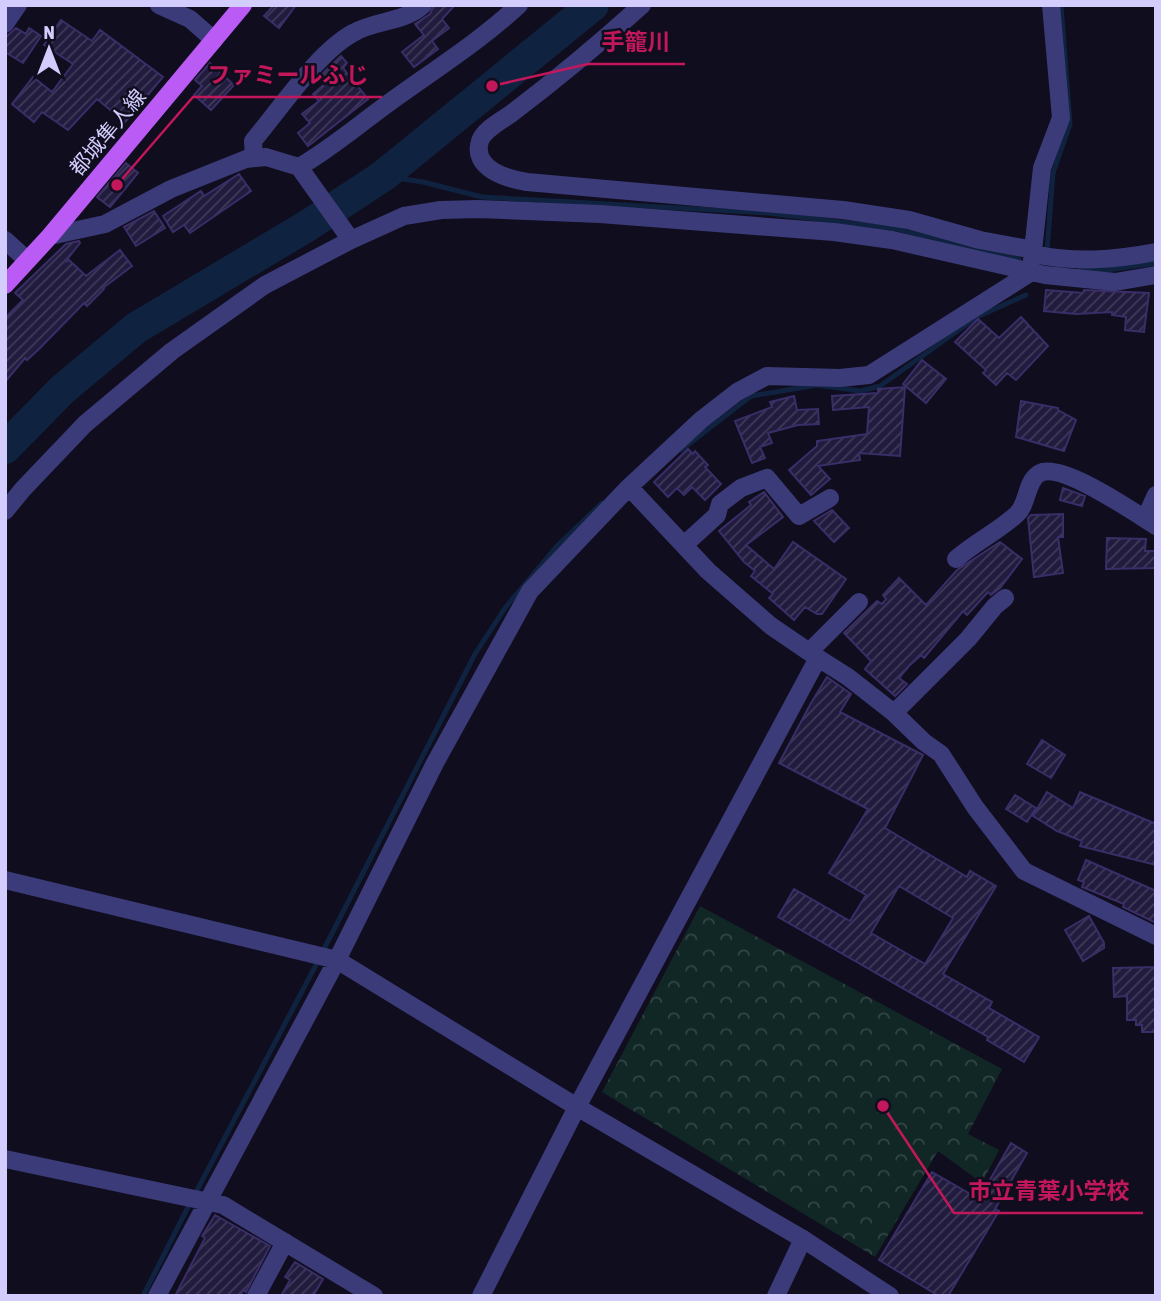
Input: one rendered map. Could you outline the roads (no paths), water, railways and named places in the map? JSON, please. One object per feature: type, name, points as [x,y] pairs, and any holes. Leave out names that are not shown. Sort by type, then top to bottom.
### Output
[{"type":"main road","name":"都城隼人線","points":[[5,285],[50,236],[243,5]]},
{"type":"street","points":[[5,24],[18,5]]},
{"type":"street","points":[[159,5],[190,19],[214,40]]},
{"type":"street","points":[[254,158],[253,141],[328,51],[360,29],[405,17],[423,5]]},
{"type":"street","points":[[299,167],[320,155],[493,29],[519,5]]},
{"type":"street","points":[[642,5],[537,94],[488,131],[480,141],[480,152],[489,169],[509,180],[843,210],[909,220],[1064,261],[1156,252]]},
{"type":"street","points":[[1030,274],[1042,168],[1060,118],[1051,5]]},
{"type":"street","points":[[50,236],[115,220],[171,189],[254,158],[266,157],[299,167],[351,240]]},
{"type":"street","points":[[5,511],[85,424],[172,351],[265,285],[404,216],[441,210],[478,209],[586,213],[834,232],[892,240],[1030,274],[1115,282],[1156,275]]},
{"type":"street","points":[[5,240],[27,260]]},
{"type":"street","points":[[156,1296],[337,960],[435,763],[530,591],[629,487],[701,419],[737,392],[768,376],[841,378],[869,375],[1030,274]]},
{"type":"street","points":[[956,558],[1020,512],[1033,478],[1041,472],[1055,472],[1084,482],[1150,522],[1156,495]]},
{"type":"street","points":[[684,545],[717,515],[720,503],[741,488],[767,478],[799,516],[830,498]]},
{"type":"street","points":[[629,487],[708,571],[771,626],[848,677],[941,754],[975,807],[1024,871],[1156,936]]},
{"type":"street","points":[[894,713],[1005,598]]},
{"type":"street","points":[[481,1296],[576,1107],[813,655],[859,602]]},
{"type":"street","points":[[5,880],[337,960],[576,1107],[803,1239],[890,1296]]},
{"type":"street","points":[[5,1159],[223,1205],[374,1296]]},
{"type":"street","points":[[776,1296],[803,1239]]},
{"type":"street","points":[[256,1296],[285,1242]]},
{"type":"waterway","points":[[5,448],[62,390],[136,328],[307,226],[383,176],[593,5]]},
{"type":"waterway","points":[[1047,250],[1053,173],[1070,124],[1061,5]]},
{"type":"waterway","points":[[383,176],[423,182],[482,197],[768,213],[897,229],[1019,259]]},
{"type":"waterway","points":[[1079,270],[1107,270],[1156,263]]},
{"type":"waterway","points":[[681,450],[751,396],[817,385],[861,391],[880,386],[977,317],[1026,295]]},
{"type":"waterway","points":[[325,947],[475,654],[505,608],[556,547],[602,503]]},
{"type":"waterway","points":[[195,1194],[317,963]]},
{"type":"waterway","points":[[143,1296],[188,1207]]},
{"type":"place","name":"手籠川","points":[[492,86]]},
{"type":"place","name":"ファミールふじ","points":[[117,185]]},
{"type":"place","name":"市立青葉小学校","points":[[883,1106]]}]
